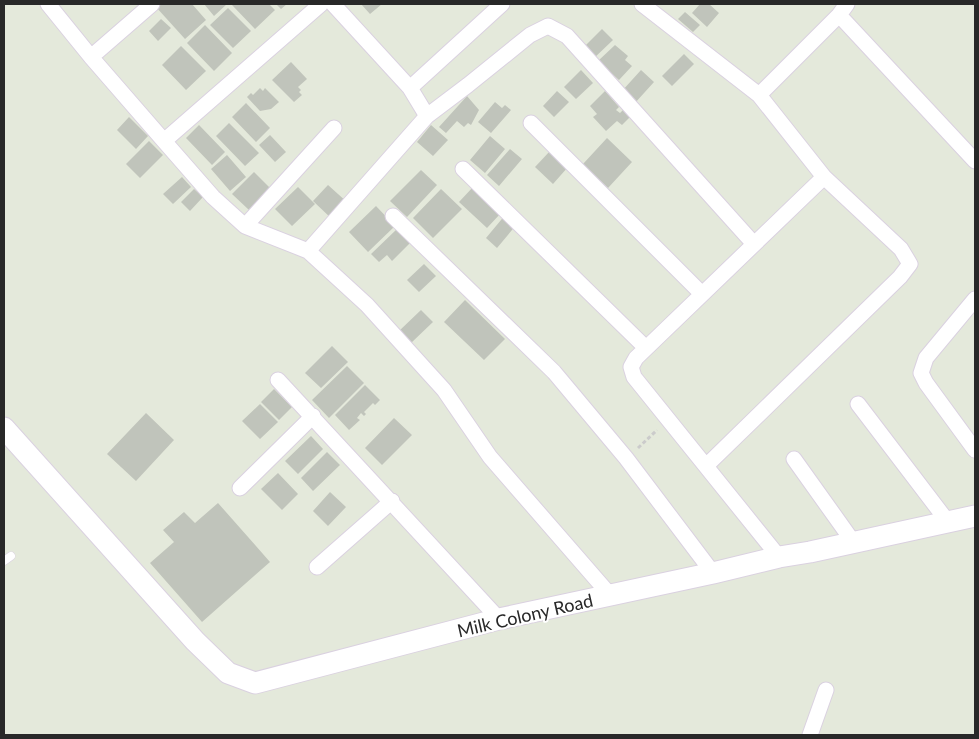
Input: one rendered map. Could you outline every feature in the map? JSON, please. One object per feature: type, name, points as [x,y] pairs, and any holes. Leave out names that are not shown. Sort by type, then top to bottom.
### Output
[{"type":"street","points":[[48,4],[91,57],[213,197],[245,226],[308,251],[367,306],[444,390],[490,457],[610,595]]},
{"type":"street","points":[[91,57],[152,4]]},
{"type":"street","points":[[164,141],[321,4]]},
{"type":"street","points":[[333,4],[410,88],[427,116]]},
{"type":"street","points":[[410,88],[502,4]]},
{"type":"street","points":[[642,4],[759,95],[824,177],[901,249],[910,264],[900,277],[706,466]]},
{"type":"street","points":[[759,95],[843,9],[975,161]]},
{"type":"street","points":[[308,251],[427,116],[530,35],[548,26],[566,36],[754,244]]},
{"type":"street","points":[[531,123],[702,294]]},
{"type":"street","points":[[245,226],[334,128]]},
{"type":"street","points":[[463,169],[646,348]]},
{"type":"street","points":[[779,557],[634,377],[631,368],[636,358],[646,348],[824,177]]},
{"type":"street","points":[[392,216],[554,372],[626,458],[713,573]]},
{"type":"street","points":[[975,299],[926,358],[921,372],[926,383],[975,450]]},
{"type":"street","points":[[278,380],[392,501],[499,619]]},
{"type":"street","points":[[858,404],[948,522]]},
{"type":"street","points":[[240,488],[313,416]]},
{"type":"street","name":"Milk Colony Road","points":[[4,428],[195,641],[228,673],[255,683],[499,619],[975,516]]},
{"type":"street","points":[[794,459],[854,543]]},
{"type":"street","points":[[317,567],[392,501]]},
{"type":"street","points":[[810,735],[826,690]]},
{"type":"path","points":[[626,458],[669,420]]},
{"type":"building","points":[[160,4],[192,4],[206,20],[185,39],[156,7]]},
{"type":"building","points":[[204,4],[227,4],[214,16]]},
{"type":"building","points":[[233,4],[269,4],[275,10],[255,29]]},
{"type":"building","points":[[276,4],[287,4],[281,9]]},
{"type":"building","points":[[361,4],[382,4],[370,14]]},
{"type":"building","points":[[700,4],[709,4],[719,13],[707,27],[692,13]]},
{"type":"building","points":[[228,8],[251,31],[233,48],[210,25]]},
{"type":"building","points":[[685,12],[700,25],[693,32],[678,19]]},
{"type":"building","points":[[161,19],[171,28],[158,41],[149,31]]},
{"type":"building","points":[[205,25],[232,53],[214,71],[187,43]]},
{"type":"building","points":[[602,29],[613,40],[592,60],[582,49]]},
{"type":"building","points":[[615,45],[628,56],[625,60],[632,66],[619,80],[598,61]]},
{"type":"building","points":[[181,46],[206,71],[186,90],[162,65]]},
{"type":"building","points":[[684,54],[694,64],[672,86],[662,76]]},
{"type":"building","points":[[291,62],[307,79],[298,87],[302,95],[294,102],[272,80]]},
{"type":"building","points":[[581,70],[593,83],[576,99],[564,87]]},
{"type":"building","points":[[641,70],[654,82],[635,103],[622,91]]},
{"type":"building","points":[[260,88],[263,91],[265,88],[279,102],[271,109],[260,111],[247,97],[251,93],[253,95]]},
{"type":"building","points":[[557,91],[569,102],[554,117],[543,106]]},
{"type":"building","points":[[605,91],[619,107],[616,110],[620,113],[623,110],[630,117],[622,125],[617,121],[606,131],[593,117],[597,114],[590,106]]},
{"type":"building","points":[[467,96],[479,110],[471,125],[468,123],[464,127],[457,121],[446,133],[439,127]]},
{"type":"building","points":[[495,102],[502,108],[505,105],[511,110],[491,133],[478,122]]},
{"type":"building","points":[[246,103],[270,128],[256,142],[232,117]]},
{"type":"building","points":[[129,117],[148,136],[136,149],[117,130]]},
{"type":"building","points":[[229,123],[259,153],[245,166],[216,136]]},
{"type":"building","points":[[199,125],[225,152],[212,165],[186,138]]},
{"type":"building","points":[[431,125],[448,140],[433,156],[417,142]]},
{"type":"building","points":[[270,135],[286,152],[275,162],[259,145]]},
{"type":"building","points":[[490,136],[505,149],[485,173],[470,160]]},
{"type":"building","points":[[607,138],[632,162],[608,188],[583,164]]},
{"type":"building","points":[[149,141],[163,155],[140,178],[126,164]]},
{"type":"building","points":[[510,149],[522,159],[499,186],[487,175]]},
{"type":"building","points":[[550,151],[568,167],[553,184],[535,167]]},
{"type":"building","points":[[227,155],[246,177],[230,191],[211,169]]},
{"type":"building","points":[[421,170],[437,185],[407,217],[390,201]]},
{"type":"building","points":[[254,172],[271,189],[249,210],[232,194]]},
{"type":"building","points":[[182,177],[191,187],[173,204],[163,194]]},
{"type":"building","points":[[328,185],[348,203],[333,220],[313,201]]},
{"type":"building","points":[[298,187],[315,204],[292,226],[275,209]]},
{"type":"building","points":[[473,187],[501,213],[487,228],[459,202]]},
{"type":"building","points":[[194,189],[203,197],[190,211],[181,202]]},
{"type":"building","points":[[441,189],[462,209],[433,238],[413,218]]},
{"type":"building","points":[[376,206],[395,226],[368,252],[349,232]]},
{"type":"building","points":[[506,214],[517,224],[497,248],[486,238]]},
{"type":"building","points":[[397,229],[410,243],[392,261],[387,255],[379,262],[371,254]]},
{"type":"building","points":[[424,264],[436,276],[419,292],[407,280]]},
{"type":"building","points":[[465,300],[505,339],[484,360],[444,322]]},
{"type":"building","points":[[421,310],[433,322],[411,343],[399,331]]},
{"type":"building","points":[[332,346],[348,362],[321,388],[305,373]]},
{"type":"building","points":[[347,366],[364,383],[329,418],[312,400]]},
{"type":"building","points":[[365,385],[380,400],[375,405],[373,403],[364,412],[366,414],[364,416],[361,413],[357,418],[360,420],[349,430],[335,415]]},
{"type":"building","points":[[274,389],[292,407],[279,420],[261,402]]},
{"type":"building","points":[[260,404],[278,422],[260,439],[242,421]]},
{"type":"building","points":[[146,413],[174,440],[136,481],[107,454]]},
{"type":"building","points":[[394,418],[412,435],[382,465],[365,448]]},
{"type":"building","points":[[311,436],[323,449],[298,474],[285,461]]},
{"type":"building","points":[[327,452],[340,465],[313,491],[301,478]]},
{"type":"building","points":[[278,473],[298,494],[282,510],[261,489]]},
{"type":"building","points":[[330,492],[346,507],[328,526],[313,511]]},
{"type":"building","points":[[218,503],[270,562],[202,622],[150,563],[174,542],[163,530],[184,512],[195,523]]}]
